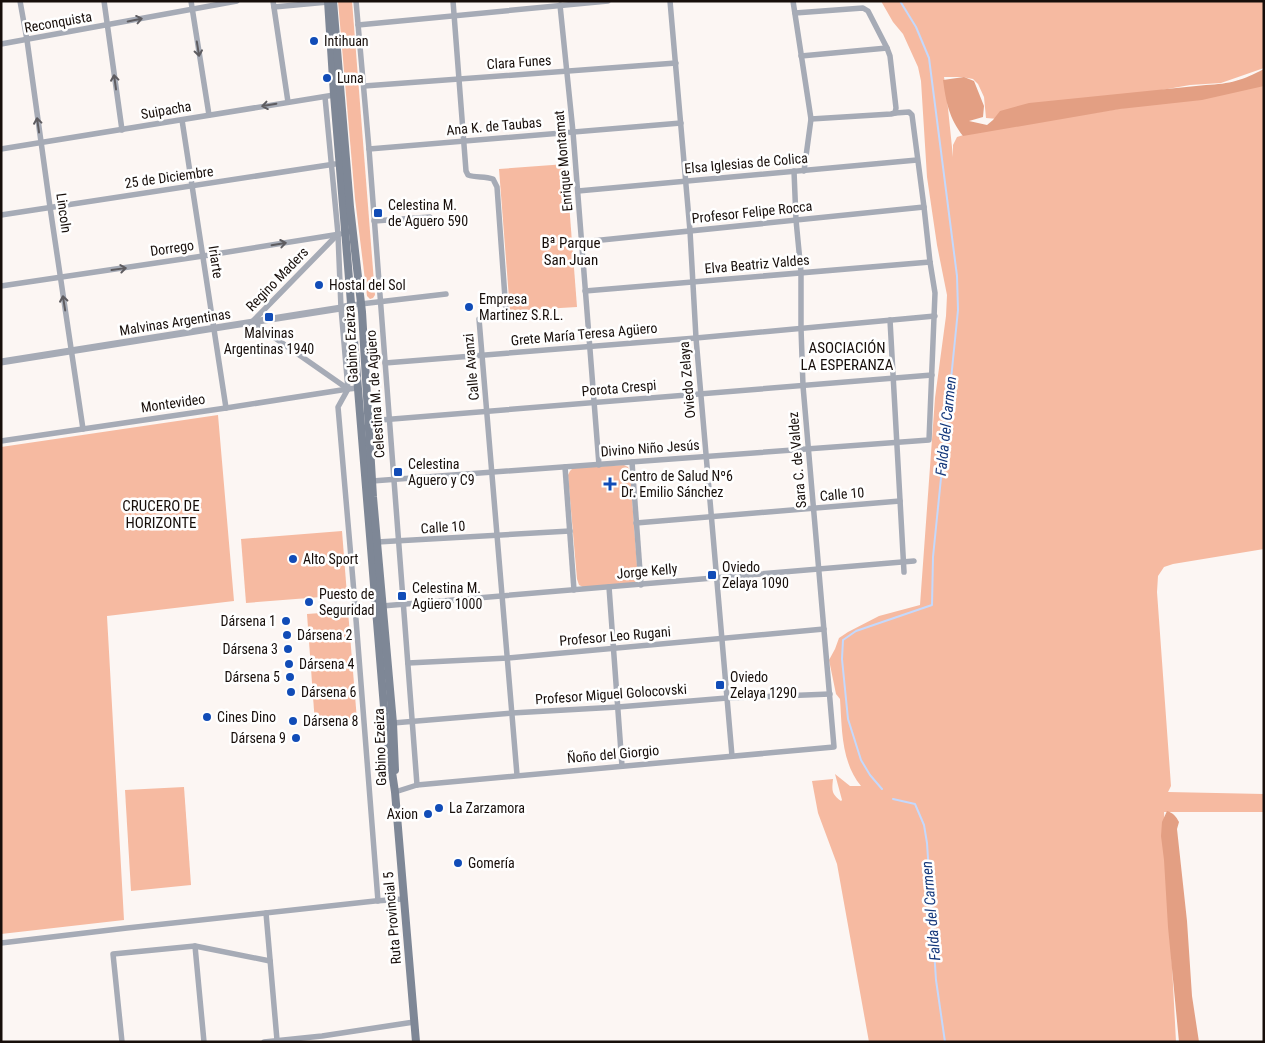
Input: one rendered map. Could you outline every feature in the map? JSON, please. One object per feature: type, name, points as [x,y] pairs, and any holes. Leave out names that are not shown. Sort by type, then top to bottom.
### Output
[{"type":"main road","name":"Gabino Ezeiza","points":[[330,2],[334,95],[340,164],[342,234],[352,305],[386,732],[394,792]]},
{"type":"main road","name":"Gabino Ezeiza","points":[[330,2],[361,304],[372,481],[393,723],[394,792]]},
{"type":"main road","name":"Ruta Provincial 5","points":[[394,792],[416,1042]]},
{"type":"street","name":"Lincoln","points":[[20,1],[83,429]]},
{"type":"street","points":[[104,1],[122,130]]},
{"type":"street","points":[[191,1],[209,115]]},
{"type":"street","name":"Reconquista","points":[[1,44],[237,1]]},
{"type":"street","name":"Celestina M. de Agüero","points":[[356,1],[417,785]]},
{"type":"street","name":"Calle Avanzi","points":[[453,1],[466,170],[468,175],[493,179],[497,188],[506,312],[498,318],[479,319],[518,776]]},
{"type":"street","points":[[358,24],[608,1]]},
{"type":"street","name":"Oviedo Zelaya","points":[[670,1],[690,231],[700,394],[732,756]]},
{"type":"street","points":[[793,1],[811,119],[804,170]]},
{"type":"street","points":[[288,102],[274,4],[330,2]]},
{"type":"street","name":"Enrique Montamat","points":[[560,5],[573,132],[599,465]]},
{"type":"street","points":[[795,13],[863,8],[868,11],[890,56],[895,113]]},
{"type":"street","points":[[801,56],[887,48]]},
{"type":"street","name":"Clara Funes","points":[[364,86],[676,63]]},
{"type":"street","name":"Suipacha","points":[[1,148],[334,95]]},
{"type":"street","points":[[325,97],[342,234],[341,308],[348,389],[338,407],[378,901]]},
{"type":"street","points":[[811,119],[909,112],[912,115],[935,293],[932,375]]},
{"type":"street","name":"Iriarte","points":[[182,120],[226,408]]},
{"type":"street","name":"Ana K. de Taubas","points":[[369,149],[681,123]]},
{"type":"street","name":"Elsa Iglesias de Colica","points":[[578,192],[917,160]]},
{"type":"street","name":"25 de Diciembre","points":[[1,215],[340,164]]},
{"type":"street","name":"Sara C. de Valdez","points":[[794,171],[801,272],[803,386],[834,747]]},
{"type":"street","name":"Profesor Felipe Rocca","points":[[582,242],[924,207]]},
{"type":"street","points":[[374,221],[430,217]]},
{"type":"street","name":"Dorrego","points":[[1,286],[342,234]]},
{"type":"street","name":"Regino Maders","points":[[342,234],[252,322],[348,389]]},
{"type":"street","name":"Elva Beatriz Valdes","points":[[585,290],[930,262]]},
{"type":"street","points":[[352,305],[446,294]]},
{"type":"street","name":"Malvinas Argentinas","points":[[1,362],[352,305]]},
{"type":"street","name":"Grete María Teresa Agüero","points":[[385,363],[696,338],[935,316]]},
{"type":"street","points":[[890,320],[904,572]]},
{"type":"street","name":"Porota Crespi","points":[[368,421],[932,375]]},
{"type":"street","name":"Divino Niño Jesús","points":[[372,481],[930,440],[932,375]]},
{"type":"street","name":"Montevideo","points":[[1,441],[358,388]]},
{"type":"street","points":[[632,462],[641,585]]},
{"type":"street","points":[[565,467],[574,590]]},
{"type":"street","name":"Calle 10","points":[[636,523],[900,501]]},
{"type":"street","name":"Calle 10","points":[[377,542],[570,531]]},
{"type":"street","name":"Jorge Kelly","points":[[382,606],[914,561]]},
{"type":"street","points":[[609,587],[622,766]]},
{"type":"street","name":"Profesor Leo Rugani","points":[[408,663],[508,658],[824,629]]},
{"type":"street","name":"Profesor Miguel Golocovski","points":[[393,723],[726,698],[830,694]]},
{"type":"street","name":"Ñoño del Giorgio","points":[[394,792],[417,785],[834,747]]},
{"type":"street","points":[[1,943],[121,928],[403,900]]},
{"type":"street","points":[[266,913],[277,1040]]},
{"type":"street","points":[[122,1042],[113,954],[195,946],[270,961]]},
{"type":"street","points":[[195,946],[204,1042]]},
{"type":"street","points":[[264,1042],[414,1024]]},
{"type":"shaded area","points":[[338,1],[352,1],[375,295],[370,299],[367,296],[355,199]]},
{"type":"shaded area","points":[[881,1],[1264,1],[1264,68],[1221,83],[1190,85],[998,119],[986,118],[984,97],[978,84],[973,79],[944,77],[953,157],[953,145],[957,137],[970,133],[1264,85],[1264,549],[1164,567],[1158,576],[1157,592],[1171,786],[1168,792],[1264,794],[1264,812],[1164,812],[1176,1042],[869,1042],[837,864],[818,813],[812,781],[833,779],[833,792],[841,801],[835,774],[850,786],[861,786],[854,777],[846,756],[842,733],[840,699],[836,694],[829,660],[839,638],[879,616],[920,605],[935,398],[947,295],[937,245],[927,177],[921,81],[918,67],[903,34],[893,22]]},
{"type":"shaded area","points":[[1264,69],[1264,86],[1202,100],[1120,109],[963,136],[954,123],[949,110],[943,80],[964,77],[974,81],[984,106],[983,117],[969,121],[987,125],[1000,111],[1029,103],[1222,84],[1243,79]]},
{"type":"shaded area","points":[[566,164],[577,307],[510,311],[499,169]]},
{"type":"shaded area","points":[[218,415],[234,601],[107,616],[124,920],[1,934],[1,447]]},
{"type":"shaded area","points":[[624,465],[630,471],[638,579],[634,583],[583,587],[579,585],[577,579],[568,475],[573,468]]},
{"type":"shaded area","name":"Alto Sport","points":[[342,531],[347,595],[246,603],[241,539]]},
{"type":"shaded area","points":[[348,611],[357,720],[315,724],[307,614]]},
{"type":"shaded area","points":[[184,787],[191,885],[131,891],[125,790]]},
{"type":"shaded area","points":[[1167,811],[1174,815],[1179,822],[1177,829],[1187,921],[1192,996],[1199,1042],[1179,1042],[1161,836],[1162,822]]},
{"type":"waterway","name":"Falda del Carmen","points":[[882,789],[870,775],[861,760],[848,719],[842,659],[843,640],[856,631],[932,605],[933,557],[958,310],[957,276],[929,58],[916,27],[900,1]]},
{"type":"waterway","name":"Falda del Carmen","points":[[893,799],[915,804],[924,825],[927,843],[936,980],[945,1042]]},
{"type":"place","name":"Intihuan","points":[[314,41]]},
{"type":"place","name":"Luna","points":[[327,78]]},
{"type":"place","name":"Celestina M. de Aguero 590","points":[[378,213]]},
{"type":"place","name":"Hostal del Sol","points":[[319,285]]},
{"type":"place","name":"Empresa Martinez S.R.L.","points":[[469,307]]},
{"type":"place","name":"Malvinas Argentinas 1940","points":[[269,317]]},
{"type":"place","name":"Celestina Aguero y C9","points":[[398,472]]},
{"type":"place","name":"Centro de Salud Nº6 Dr. Emilio Sánchez","points":[[610,484]]},
{"type":"place","name":"Alto Sport","points":[[293,559]]},
{"type":"place","name":"Oviedo Zelaya 1090","points":[[712,575]]},
{"type":"place","name":"Celestina M. Agüero 1000","points":[[402,596]]},
{"type":"place","name":"Puesto de Seguridad","points":[[309,602]]},
{"type":"place","name":"Dársena 1","points":[[286,621]]},
{"type":"place","name":"Dársena 2","points":[[287,635]]},
{"type":"place","name":"Dársena 3","points":[[288,649]]},
{"type":"place","name":"Dársena 4","points":[[289,664]]},
{"type":"place","name":"Dársena 5","points":[[290,677]]},
{"type":"place","name":"Oviedo Zelaya 1290","points":[[720,685]]},
{"type":"place","name":"Dársena 6","points":[[291,692]]},
{"type":"place","name":"Cines Dino","points":[[207,717]]},
{"type":"place","name":"Dársena 8","points":[[293,721]]},
{"type":"place","name":"Dársena 9","points":[[296,738]]},
{"type":"place","name":"La Zarzamora","points":[[439,808]]},
{"type":"place","name":"Axion","points":[[428,814]]},
{"type":"place","name":"Gomería","points":[[458,863]]},
{"type":"district","name":"Bª Parque San Juan","points":[[571,252]]},
{"type":"district","name":"ASOCIACIÓN LA ESPERANZA","points":[[847,356]]},
{"type":"district","name":"CRUCERO DE HORIZONTE","points":[[161,514]]}]
